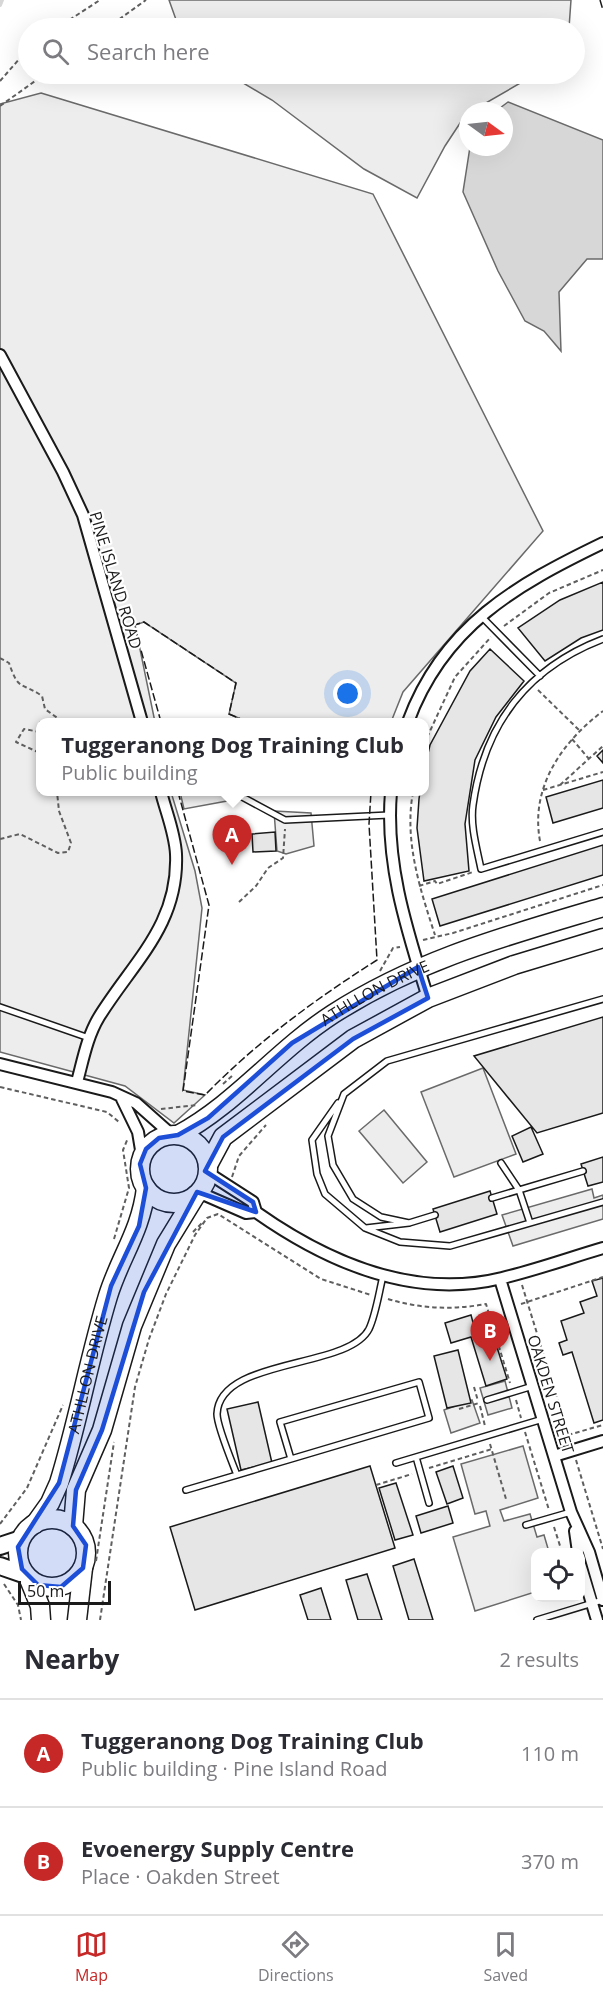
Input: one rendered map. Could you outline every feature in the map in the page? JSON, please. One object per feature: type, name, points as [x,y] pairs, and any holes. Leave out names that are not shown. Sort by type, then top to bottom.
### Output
[{"type":"main road","name":"ATHLLON DRIVE","points":[[175,1135],[208,1118],[284,1050],[332,1015],[418,967],[463,949],[603,907]]},
{"type":"main road","name":"ATHLLON DRIVE","points":[[208,1169],[223,1137],[353,1039],[428,998],[514,965],[603,938]]},
{"type":"main road","points":[[175,1135],[198,1145],[208,1169],[197,1194],[183,1202],[166,1203],[151,1195],[146,1188],[140,1173],[142,1156],[152,1143],[175,1135]]},
{"type":"main road","name":"ATHLLON DRIVE","points":[[35,1524],[50,1503],[59,1483],[91,1352],[111,1286],[139,1226],[146,1188]]},
{"type":"main road","name":"ATHLLON DRIVE","points":[[73,1526],[76,1490],[102,1430],[135,1317],[162,1252],[197,1194]]},
{"type":"main road","points":[[41,1620],[40,1606],[18,1555],[21,1539],[35,1524],[55,1519],[73,1526],[86,1545],[90,1565],[77,1620]]},
{"type":"main road","points":[[28,1577],[44,1587],[61,1587],[74,1580],[90,1565]]},
{"type":"street","name":"PINE ISLAND ROAD","points":[[0,355],[63,472],[83,515],[141,718]]},
{"type":"street","points":[[410,718],[433,672],[460,635],[517,587],[533,582],[603,543]]},
{"type":"street","points":[[77,1082],[89,1039],[99,1018],[150,946],[169,909],[175,882],[176,855],[162,796]]},
{"type":"street","points":[[391,796],[389,815],[392,865],[401,911],[428,998]]},
{"type":"street","points":[[0,1064],[112,1092],[122,1099],[136,1103],[175,1135]]},
{"type":"street","points":[[122,1099],[136,1127],[142,1156]]},
{"type":"street","points":[[208,1169],[253,1202],[256,1212]]},
{"type":"street","points":[[197,1194],[246,1213],[256,1212],[321,1253],[383,1276],[414,1282],[446,1284],[500,1279],[603,1248]]},
{"type":"street","name":"OAKDEN STREET","points":[[500,1279],[572,1515],[589,1552],[598,1601],[597,1620]]},
{"type":"street","points":[[554,1456],[603,1441]]},
{"type":"street","name":"OAKDEN STREET","points":[[572,1515],[577,1548]]},
{"type":"street","points":[[0,1546],[21,1539]]},
{"type":"street","points":[[0,1566],[28,1577]]},
{"type":"street","name":"OAKDEN STREET","points":[[585,1574],[598,1601]]},
{"type":"lane","points":[[481,616],[540,676]]},
{"type":"lane","points":[[603,639],[584,646],[521,691],[494,729],[472,806],[481,869],[603,832]]},
{"type":"lane","points":[[240,796],[285,820],[389,815]]},
{"type":"lane","points":[[603,999],[387,1061],[343,1095],[312,1140],[317,1174],[325,1194],[364,1228],[400,1242],[450,1246],[603,1202]]},
{"type":"lane","points":[[0,1007],[89,1039]]},
{"type":"lane","points":[[343,1095],[328,1136],[333,1165],[353,1199],[381,1217],[409,1223]]},
{"type":"lane","points":[[501,1163],[519,1190],[530,1223]]},
{"type":"lane","points":[[492,1198],[583,1171]]},
{"type":"lane","points":[[364,1228],[409,1223],[435,1215]]},
{"type":"lane","points":[[237,1475],[217,1414],[224,1394],[243,1380],[351,1346],[368,1330],[383,1276]]},
{"type":"lane","points":[[186,1490],[291,1459],[429,1418],[418,1382],[280,1422],[291,1459]]},
{"type":"lane","points":[[487,1400],[533,1386]]},
{"type":"lane","points":[[396,1463],[543,1419]]},
{"type":"lane","points":[[416,1457],[429,1503]]},
{"type":"lane","points":[[526,1525],[572,1515]]},
{"type":"lane","points":[[537,1620],[598,1601]]},
{"type":"path","points":[[72,18],[100,0]]},
{"type":"path","points":[[122,18],[146,0]]},
{"type":"path","points":[[0,81],[18,60]]},
{"type":"path","points":[[0,106],[31,84]]},
{"type":"path","points":[[0,658],[9,663],[14,681],[42,696],[45,709],[57,718]]},
{"type":"path","points":[[531,683],[579,730]]},
{"type":"path","points":[[542,851],[538,828],[543,790],[552,766],[579,730],[603,711]]},
{"type":"path","points":[[36,731],[24,729],[18,734],[16,742],[36,751]]},
{"type":"path","points":[[572,739],[589,759]]},
{"type":"path","points":[[560,785],[603,746]]},
{"type":"path","points":[[543,790],[603,772]]},
{"type":"path","points":[[0,839],[20,834],[58,853],[68,852],[71,843],[59,811],[57,796]]},
{"type":"path","points":[[413,796],[412,846],[419,886],[435,935]]},
{"type":"path","points":[[239,903],[256,886],[268,868],[283,858],[285,820]]},
{"type":"path","points":[[419,886],[435,881],[437,884],[481,869]]},
{"type":"path","points":[[453,933],[603,885]]},
{"type":"path","points":[[0,1093],[1,1087],[107,1112],[114,1115],[123,1127]]},
{"type":"path","points":[[230,1187],[238,1156],[272,1118]]},
{"type":"path","points":[[100,1620],[135,1387],[149,1339],[166,1294],[195,1235],[220,1202]]},
{"type":"path","points":[[190,1234],[207,1218],[218,1214],[321,1280],[412,1306],[460,1309],[486,1304]]},
{"type":"path","points":[[518,1273],[603,1549]]},
{"type":"path","points":[[509,1307],[603,1277]]},
{"type":"path","points":[[459,1409],[487,1400]]},
{"type":"path","points":[[568,1435],[603,1425]]},
{"type":"path","points":[[90,1565],[115,1434]]},
{"type":"path","points":[[376,1485],[492,1449]]},
{"type":"path","points":[[0,1579],[18,1605],[21,1620]]},
{"type":"highlighted area","points":[[418,967],[428,998],[353,1039],[223,1137],[205,1171],[253,1202],[256,1212],[197,1192],[144,1292],[102,1430],[76,1490],[73,1526],[86,1545],[83,1568],[61,1587],[38,1585],[22,1569],[18,1547],[59,1483],[111,1286],[139,1226],[146,1188],[140,1164],[146,1149],[159,1138],[178,1135],[208,1118],[292,1043]]},
{"type":"shaded area","points":[[169,0],[571,0],[570,18],[175,18]]},
{"type":"shaded area","points":[[245,84],[519,84],[488,102],[459,102],[459,125],[417,198],[364,169],[272,100]]},
{"type":"shaded area","points":[[41,93],[373,194],[543,531],[403,692],[393,718],[238,718],[229,714],[236,683],[144,622],[135,625],[154,718],[36,718],[36,796],[172,796],[195,871],[202,908],[183,1090],[205,1095],[174,1123],[125,1086],[0,1052],[0,104]]},
{"type":"shaded area","points":[[513,104],[603,140],[603,259],[587,259],[559,292],[561,351],[544,331],[525,321],[498,271],[463,192],[469,156],[513,156]]},
{"type":"shaded area","points":[[181,796],[230,796],[227,801],[184,809]]},
{"type":"shaded area","points":[[274,811],[311,813],[314,846],[286,854],[277,851]]},
{"type":"shaded area","points":[[483,1068],[516,1154],[454,1177],[421,1092]]},
{"type":"shaded area","points":[[384,1110],[427,1162],[403,1183],[359,1131]]},
{"type":"shaded area","points":[[592,1189],[594,1198],[603,1195],[603,1219],[513,1246],[502,1215]]},
{"type":"shaded area","points":[[505,1381],[512,1408],[488,1415],[480,1388]]},
{"type":"shaded area","points":[[472,1400],[480,1423],[451,1433],[444,1410]]},
{"type":"shaded area","points":[[523,1446],[538,1498],[500,1510],[504,1521],[530,1514],[537,1537],[544,1535],[548,1548],[531,1548],[531,1593],[475,1611],[453,1537],[490,1526],[486,1511],[475,1514],[461,1464]]},
{"type":"building","points":[[603,582],[603,630],[581,638],[545,661],[518,628],[560,600]]},
{"type":"building","points":[[490,649],[524,681],[496,717],[475,760],[465,824],[469,871],[424,881],[417,828],[420,796],[429,796],[429,749],[470,671]]},
{"type":"building","points":[[603,750],[603,763],[597,756]]},
{"type":"building","points":[[603,780],[603,808],[553,823],[546,797]]},
{"type":"building","points":[[275,832],[276,851],[253,852],[252,834]]},
{"type":"building","points":[[603,845],[603,875],[440,926],[432,899]]},
{"type":"building","points":[[603,1017],[603,1113],[537,1133],[474,1056]]},
{"type":"building","points":[[531,1127],[543,1154],[523,1162],[512,1136]]},
{"type":"building","points":[[603,1157],[603,1182],[588,1186],[581,1164]]},
{"type":"building","points":[[490,1191],[497,1214],[440,1232],[433,1209]]},
{"type":"building","points":[[603,1278],[603,1420],[594,1423],[572,1352],[563,1355],[559,1343],[567,1340],[561,1321],[584,1313],[580,1302],[597,1296],[592,1281]]},
{"type":"building","points":[[471,1315],[475,1330],[490,1325],[507,1379],[486,1386],[471,1337],[451,1343],[445,1323]]},
{"type":"building","points":[[458,1350],[471,1403],[447,1408],[434,1356]]},
{"type":"building","points":[[258,1402],[272,1463],[241,1470],[227,1409]]},
{"type":"building","points":[[370,1466],[395,1548],[195,1610],[170,1527]]},
{"type":"building","points":[[453,1466],[463,1498],[447,1504],[436,1472]]},
{"type":"building","points":[[396,1483],[413,1535],[395,1540],[379,1488]]},
{"type":"building","points":[[448,1506],[453,1523],[421,1533],[416,1516]]},
{"type":"building","points":[[414,1559],[433,1620],[409,1620],[393,1566]]},
{"type":"building","points":[[367,1574],[382,1620],[358,1620],[346,1580]]},
{"type":"building","points":[[321,1588],[331,1620],[308,1620],[300,1595]]},
{"type":"waterway","points":[[0,5],[2,0]]},
{"type":"fence","points":[[600,0],[603,10]]},
{"type":"fence","points":[[160,718],[134,625],[144,622],[236,683],[229,714],[238,718]]},
{"type":"fence","points":[[179,796],[209,905],[183,1091],[205,1095],[245,1057],[287,1023],[377,960],[369,824],[371,796]]},
{"type":"place","name":"Tuggeranong Dog Training Club","points":[[232,865]]},
{"type":"place","name":"Evoenergy Supply Centre","points":[[490,1361]]}]
